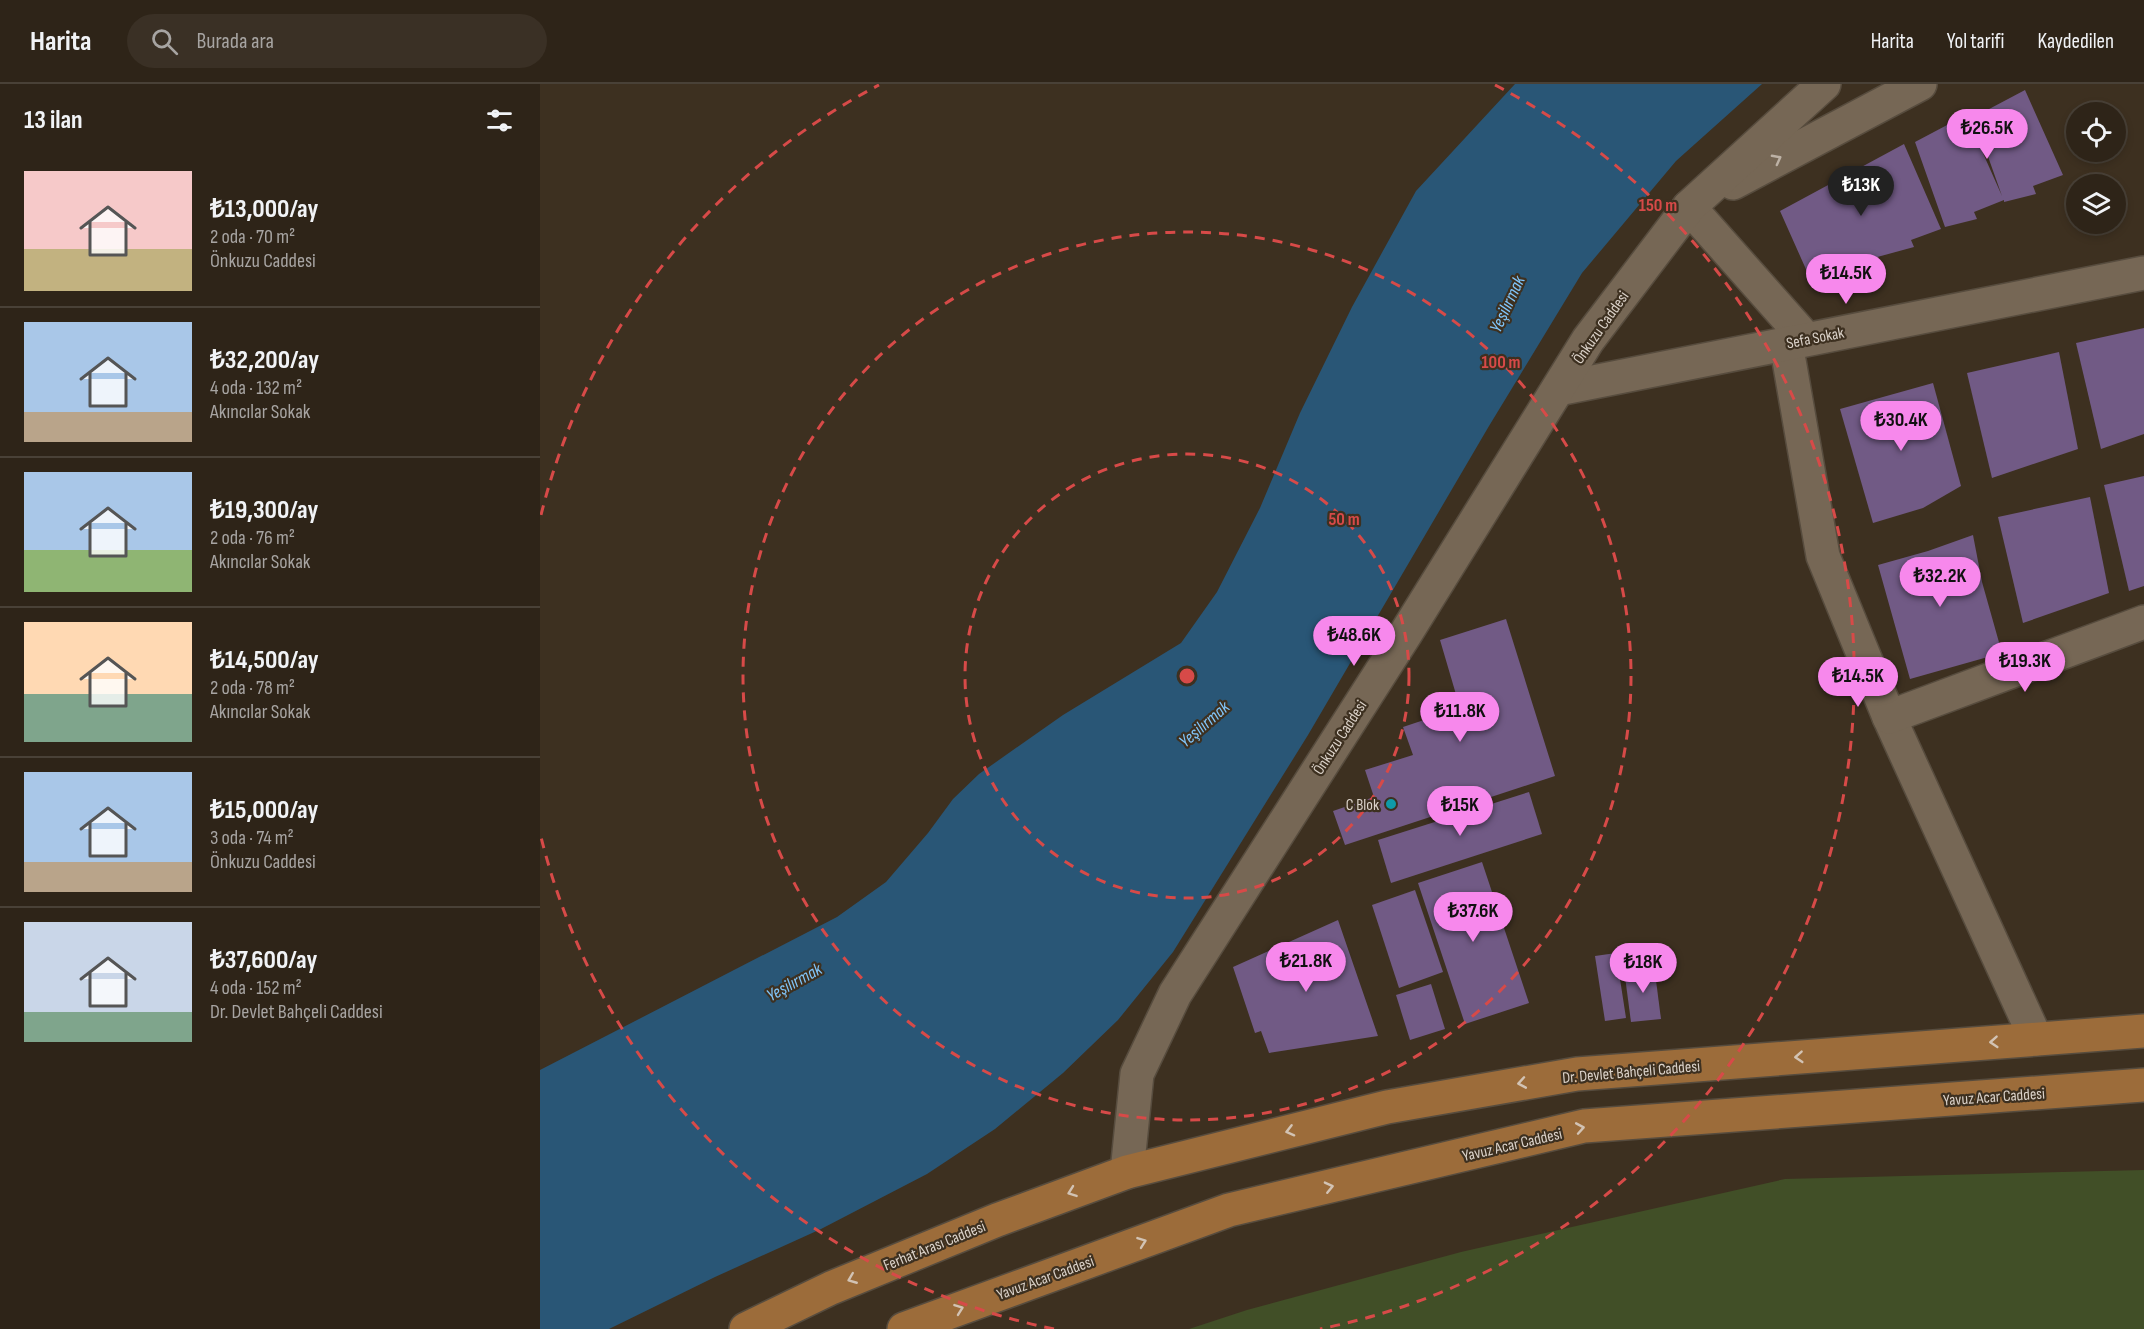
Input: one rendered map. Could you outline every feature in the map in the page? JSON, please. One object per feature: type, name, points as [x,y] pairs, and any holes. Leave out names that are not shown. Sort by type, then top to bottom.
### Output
[{"type":"main road","name":"Dr. Devlet Bahçeli Caddesi","points":[[1127,1172],[1387,1107],[1577,1074],[2144,1031]]},
{"type":"main road","name":"Yavuz Acar Caddesi","points":[[904,1329],[1229,1210],[1584,1126],[2144,1084]]},
{"type":"main road","name":"Ferhat Arası Caddesi","points":[[746,1329],[831,1288],[998,1220],[1127,1172]]},
{"type":"street","name":"Önkuzu Caddesi","points":[[1127,1172],[1137,1074],[1175,994],[1400,643],[1588,340],[1689,207],[1824,84]]},
{"type":"street","name":"Önkuzu Caddesi","points":[[1689,207],[1920,84]]},
{"type":"street","points":[[1689,207],[1796,341],[1823,556],[1889,717],[2036,1039]]},
{"type":"street","name":"Sefa Sokak","points":[[1558,389],[2144,273]]},
{"type":"street","points":[[1889,717],[2144,622]]},
{"type":"green space","points":[[2144,1170],[2144,1329],[1189,1329],[1247,1310],[1461,1252],[1785,1179]]},
{"type":"water","name":"Yeşilırmak","points":[[1515,84],[1762,84],[1676,161],[1582,273],[1489,426],[1308,735],[1173,952],[1118,1020],[1063,1073],[995,1129],[927,1174],[821,1229],[715,1277],[609,1329],[540,1329],[540,1070],[837,917],[886,882],[928,833],[953,799],[979,774],[1063,715],[1181,643],[1217,592],[1260,508],[1300,413],[1352,307],[1416,191]]},
{"type":"building","points":[[2025,90],[2063,175],[2033,186],[2036,194],[2004,202],[2004,200],[1974,212],[1977,219],[1945,227],[1915,142],[1966,115],[2002,196],[1974,117]]},
{"type":"building","points":[[1904,144],[1941,229],[1911,240],[1914,247],[1848,265],[1852,273],[1813,285],[1780,211]]},
{"type":"building","points":[[2144,328],[2144,434],[2101,449],[2076,343]]},
{"type":"building","points":[[2059,352],[2078,449],[1992,478],[1967,373]]},
{"type":"building","points":[[1933,383],[1961,486],[1923,508],[1873,523],[1840,409]]},
{"type":"building","points":[[2144,476],[2144,586],[2129,591],[2104,485]]},
{"type":"building","points":[[2090,497],[2109,593],[2023,623],[1998,517]]},
{"type":"building","points":[[1973,535],[1982,582],[2002,653],[1910,679],[1878,565]]},
{"type":"building","points":[[1506,619],[1555,776],[1345,845],[1333,811],[1374,797],[1365,770],[1413,755],[1403,727],[1460,708],[1440,640]]},
{"type":"building","points":[[1529,792],[1542,834],[1391,883],[1378,840]]},
{"type":"building","points":[[1482,862],[1529,1003],[1465,1024],[1418,883]]},
{"type":"building","points":[[1415,890],[1443,972],[1399,988],[1372,905]]},
{"type":"building","points":[[1338,920],[1378,1036],[1269,1053],[1261,1031],[1255,1033],[1233,967]]},
{"type":"building","points":[[1616,953],[1626,1018],[1605,1021],[1595,956]]},
{"type":"building","points":[[1654,965],[1661,1019],[1631,1022],[1624,969]]},
{"type":"building","points":[[1431,984],[1445,1029],[1410,1040],[1396,995]]},
{"type":"place","name":"C Blok","points":[[1391,804]]}]
